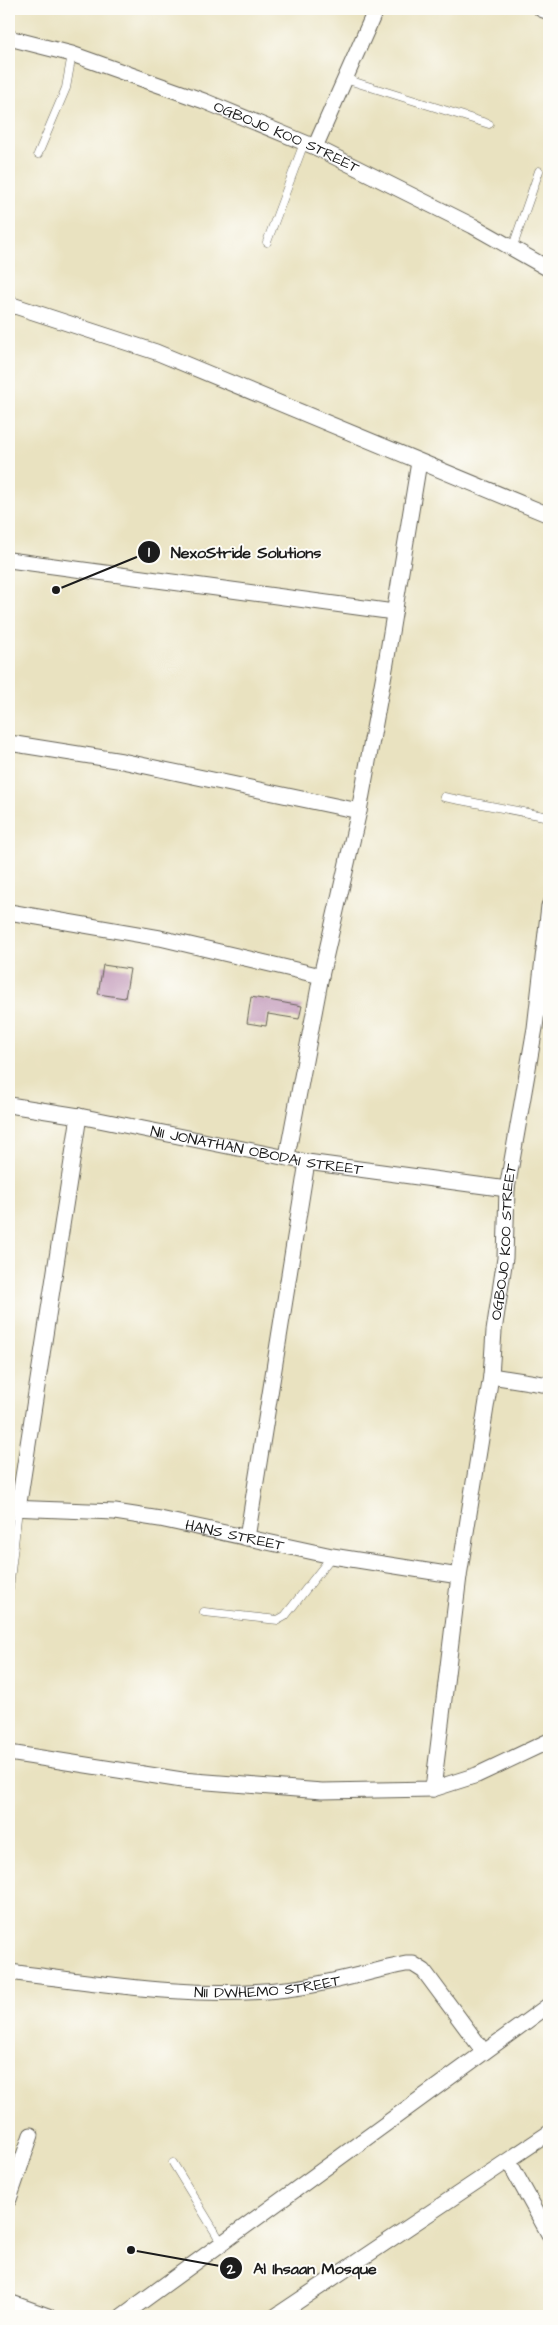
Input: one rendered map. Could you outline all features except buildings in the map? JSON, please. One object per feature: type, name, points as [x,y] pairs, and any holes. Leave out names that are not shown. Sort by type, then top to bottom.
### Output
[{"type":"street","points":[[310,145],[345,79],[376,9]]},
{"type":"street","points":[[541,9],[549,12]]},
{"type":"street","name":"OGBOJO KOO STREET","points":[[9,38],[72,54],[204,101],[310,145],[473,226],[549,270]]},
{"type":"street","points":[[9,306],[156,352],[549,515]]},
{"type":"street","points":[[287,1156],[321,976],[359,811],[419,462]]},
{"type":"street","points":[[9,560],[394,612]]},
{"type":"street","points":[[9,743],[122,762],[359,811]]},
{"type":"street","points":[[547,940],[549,906]]},
{"type":"street","points":[[9,912],[160,938],[321,976]]},
{"type":"street","name":"OGBOJO KOO STREET","points":[[433,1789],[459,1576],[491,1376],[494,1331],[505,1258],[507,1189],[535,1028],[547,940]]},
{"type":"street","name":"NII JONATHAN OBODAI STREET","points":[[9,1105],[79,1116],[287,1156],[307,1162],[507,1189]]},
{"type":"street","points":[[13,1508],[79,1116]]},
{"type":"street","points":[[247,1538],[307,1162]]},
{"type":"street","points":[[491,1376],[549,1385]]},
{"type":"street","name":"HANS STREET","points":[[13,1508],[115,1512],[160,1519],[332,1556],[459,1576]]},
{"type":"street","points":[[9,1753],[182,1780],[322,1791],[433,1789],[477,1775],[549,1741]]},
{"type":"street","name":"NII DWHEMO STREET","points":[[9,1972],[184,1992],[247,1992],[288,1989],[413,1964],[424,1971],[484,2052]]},
{"type":"street","points":[[122,2316],[223,2245],[549,2005]]},
{"type":"street","points":[[276,2316],[509,2162],[549,2133]]},
{"type":"street","points":[[9,2199],[31,2135]]},
{"type":"street","points":[[509,2162],[549,2234]]},
{"type":"street","points":[[9,2302],[48,2316]]},
{"type":"lane","points":[[38,154],[66,88],[72,54]]},
{"type":"lane","points":[[345,79],[489,124]]},
{"type":"lane","points":[[266,242],[310,145]]},
{"type":"lane","points":[[512,248],[540,171]]},
{"type":"lane","points":[[444,797],[549,817]]},
{"type":"lane","points":[[9,1589],[13,1508]]},
{"type":"lane","points":[[204,1612],[278,1620],[285,1616],[332,1556]]},
{"type":"lane","points":[[173,2163],[223,2245]]},
{"type":"place","name":"NexoStride Solutions","points":[[56,590]]},
{"type":"place","name":"Al Ihsaan Mosque","points":[[131,2250]]}]
